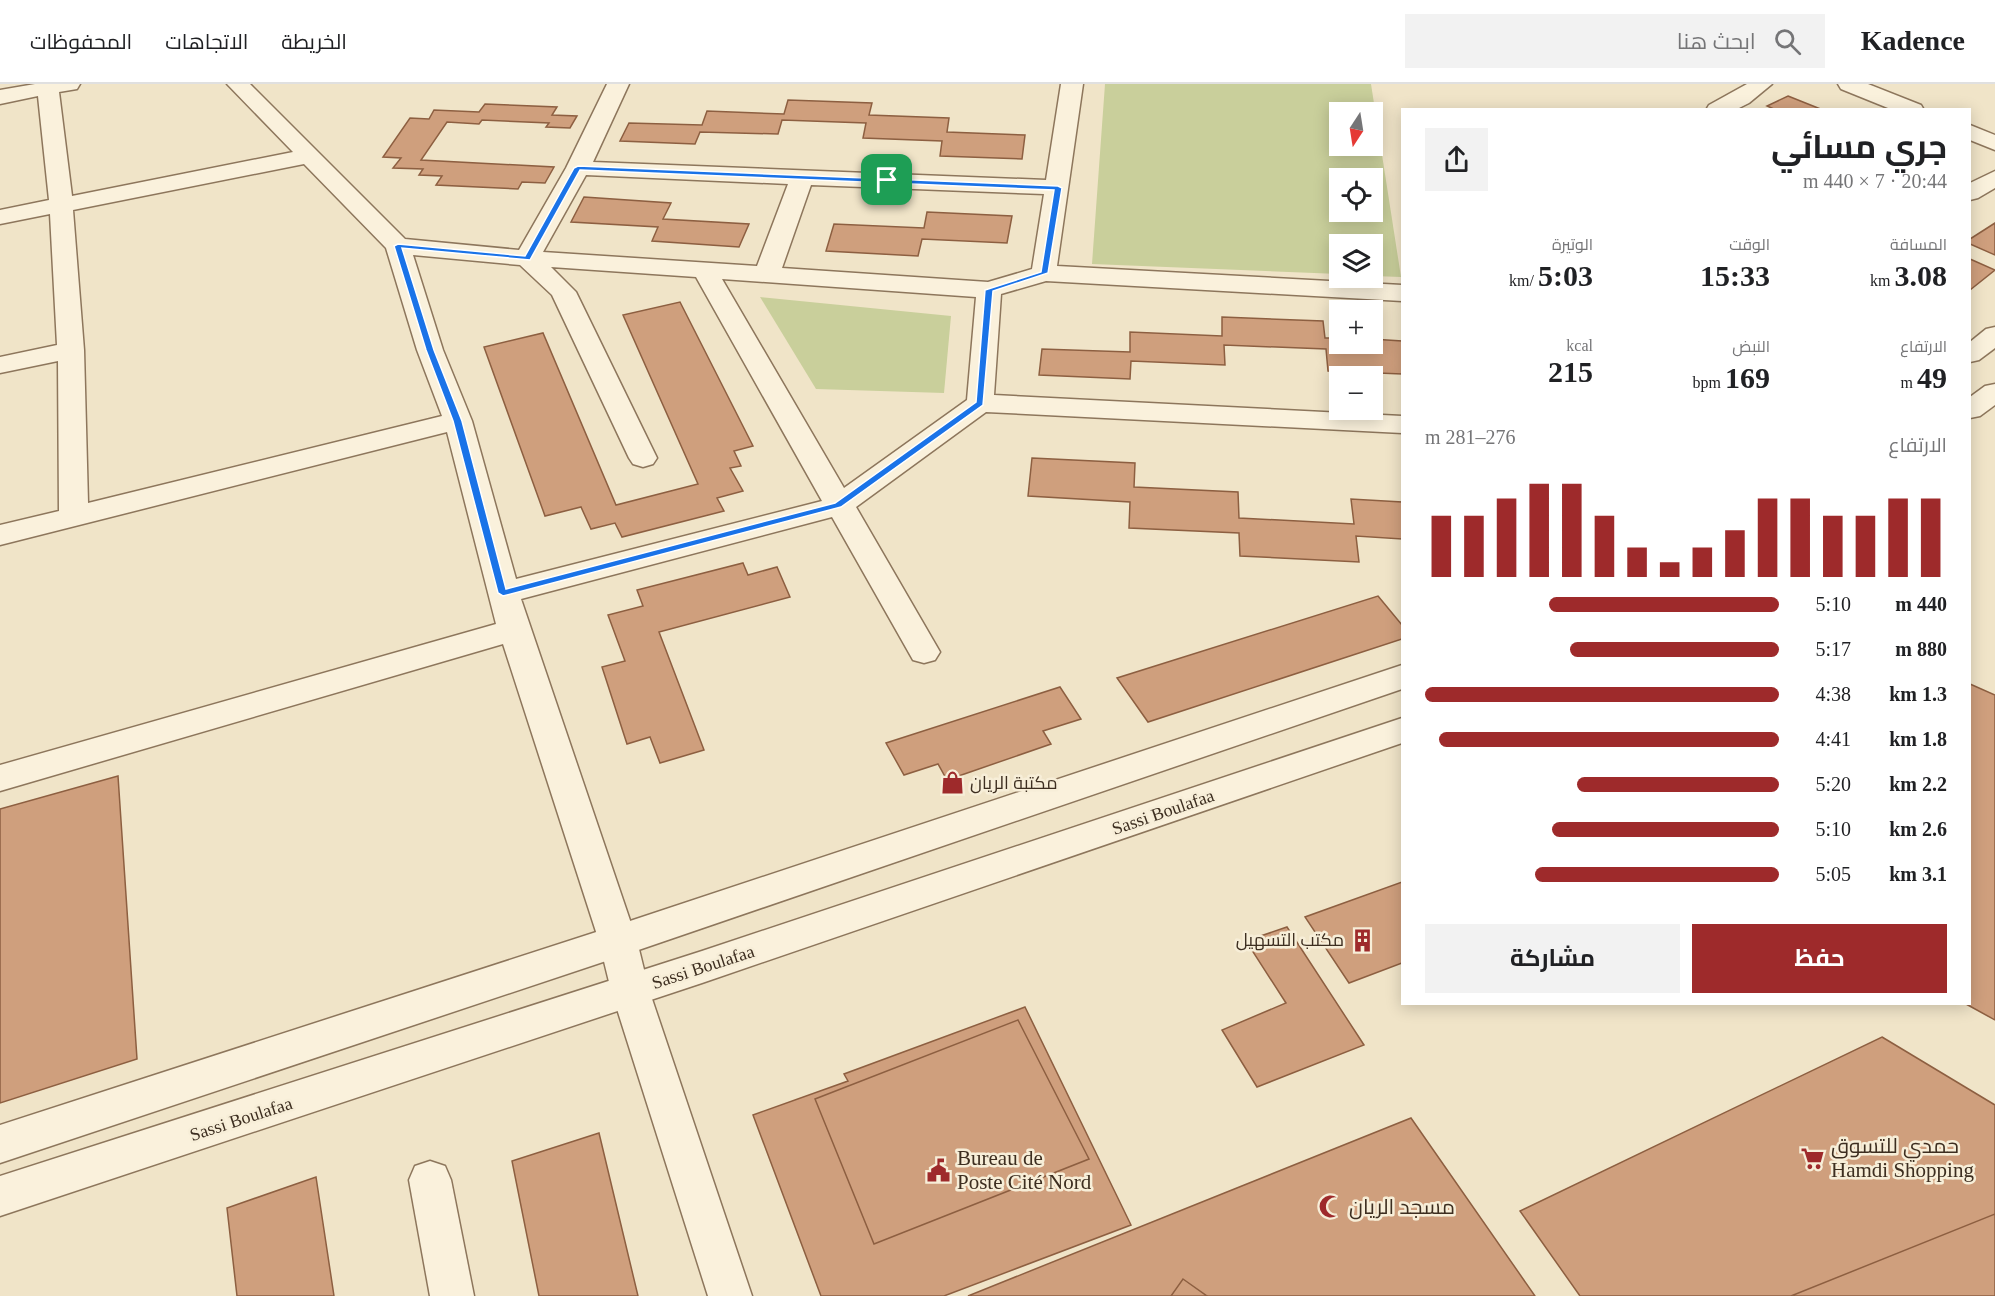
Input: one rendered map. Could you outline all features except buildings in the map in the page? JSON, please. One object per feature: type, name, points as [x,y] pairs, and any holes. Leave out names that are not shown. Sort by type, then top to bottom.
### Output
[{"type":"street","points":[[238,84],[398,246],[430,350],[458,421],[514,630],[618,941],[630,990],[730,1296]]},
{"type":"street","points":[[527,258],[578,168],[618,84]]},
{"type":"street","points":[[1044,273],[1072,84]]},
{"type":"street","points":[[1729,108],[1761,84]]},
{"type":"street","points":[[1849,84],[1908,108]]},
{"type":"street","points":[[0,97],[58,86],[62,205],[71,350],[74,517]]},
{"type":"street","points":[[1971,132],[1995,142]]},
{"type":"street","points":[[0,217],[310,156]]},
{"type":"street","points":[[578,168],[1058,188]]},
{"type":"street","points":[[767,274],[802,176]]},
{"type":"street","points":[[1971,192],[1995,178]]},
{"type":"street","points":[[398,246],[527,258],[989,290],[1044,273],[1401,293]]},
{"type":"street","points":[[527,258],[563,292],[643,458]]},
{"type":"street","points":[[705,271],[838,506],[924,652]]},
{"type":"street","points":[[980,403],[989,290]]},
{"type":"street","points":[[1971,353],[1995,335]]},
{"type":"street","points":[[0,365],[71,350]]},
{"type":"street","points":[[1971,409],[1994,394]]},
{"type":"street","points":[[503,593],[838,506],[980,403],[1401,425]]},
{"type":"street","points":[[0,535],[458,421]]},
{"type":"street","points":[[0,778],[514,630]]},
{"type":"street","points":[[0,1144],[618,941],[1178,750],[1401,677]]},
{"type":"street","name":"Sassi Boulafaa","points":[[0,1196],[408,1066],[630,990],[834,925],[1401,730]]},
{"type":"street","points":[[430,1179],[452,1296]]},
{"type":"green space","points":[[1105,84],[1371,84],[1374,102],[1329,102],[1329,156],[1382,156],[1401,277],[1383,276],[1383,234],[1329,234],[1329,274],[1092,264]]},
{"type":"green space","points":[[760,297],[951,316],[944,393],[816,389]]},
{"type":"place","name":"مكتبة الريان","points":[[952,783]]},
{"type":"place","name":"مكتب التسهيل","points":[[1362,940]]},
{"type":"place","name":"حمدي للتسوق Hamdi Shopping","points":[[1813,1158]]},
{"type":"place","name":"Bureau de Poste Cité Nord","points":[[939,1170]]},
{"type":"place","name":"مسجد الريان","points":[[1331,1207]]},
{"type":"route","points":[[578,168],[887,180],[1058,188],[1044,273],[989,290],[983,340],[980,403],[838,506],[503,593],[458,421],[430,350],[398,246],[527,258],[578,168]]}]
